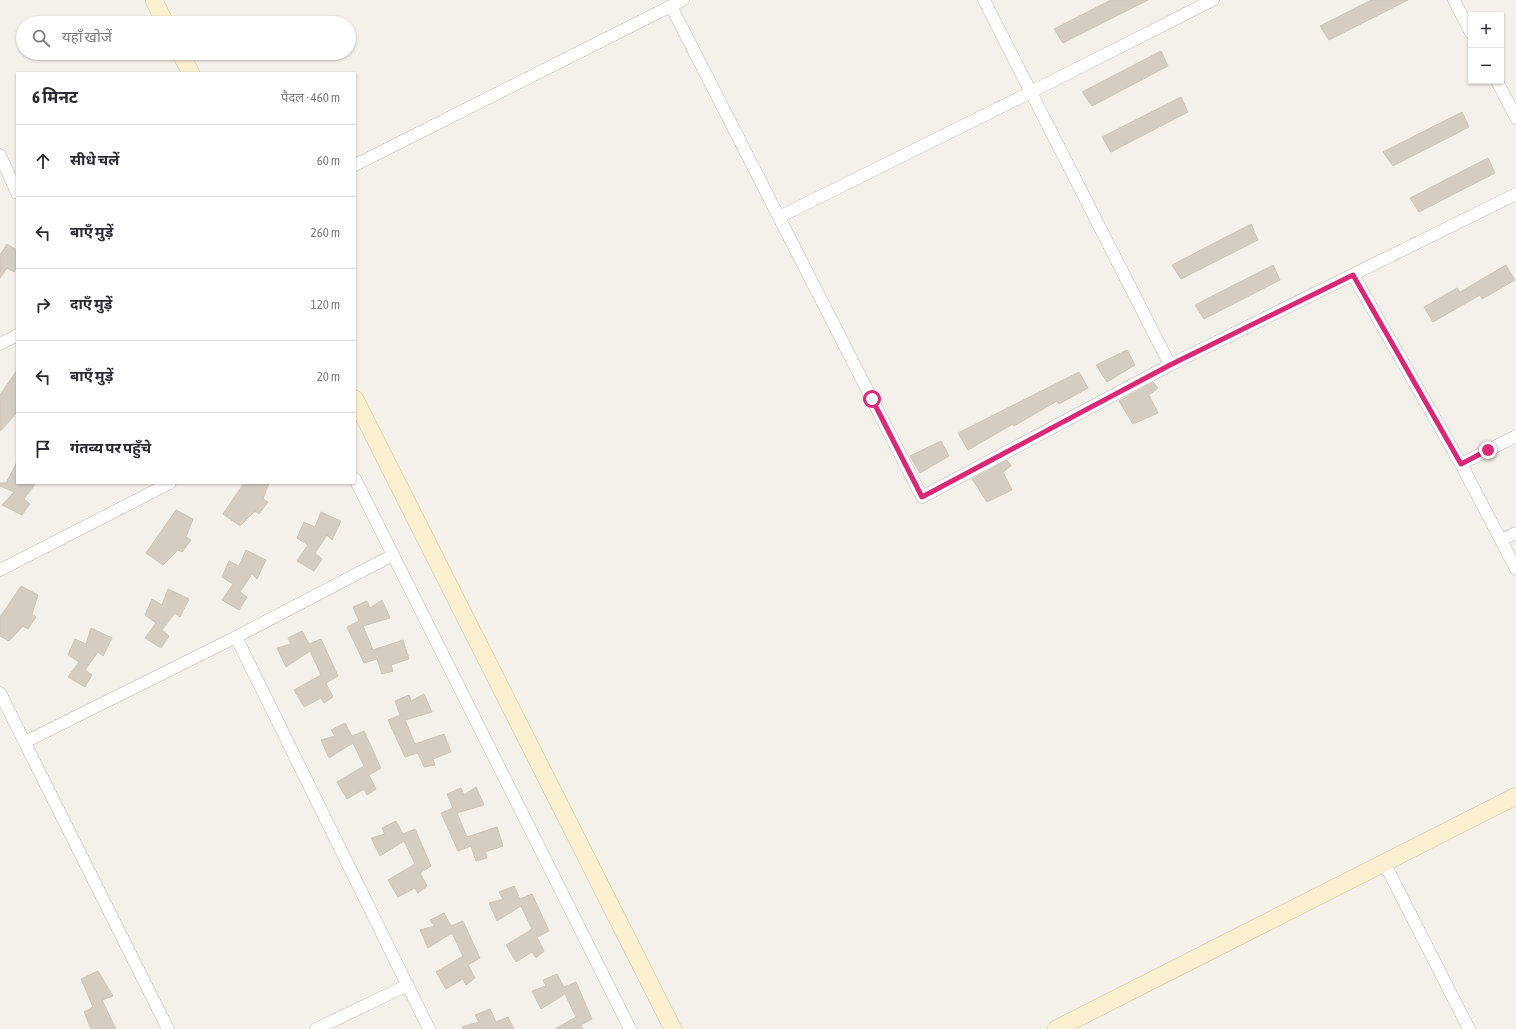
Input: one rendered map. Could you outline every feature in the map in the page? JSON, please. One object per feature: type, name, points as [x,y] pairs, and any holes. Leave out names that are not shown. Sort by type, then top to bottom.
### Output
[{"type":"street","points":[[154,0],[162,16]]},
{"type":"street","points":[[356,164],[683,0]]},
{"type":"street","points":[[984,0],[1170,365]]},
{"type":"street","points":[[779,216],[1032,92],[1213,0]]},
{"type":"street","points":[[1454,0],[1468,27]]},
{"type":"street","points":[[671,6],[922,497],[1170,365],[1516,194]]},
{"type":"street","points":[[184,60],[190,72]]},
{"type":"street","points":[[1498,84],[1516,118]]},
{"type":"street","points":[[0,155],[16,192]]},
{"type":"street","points":[[1353,275],[1461,464],[1516,569]]},
{"type":"street","points":[[0,344],[16,336]]},
{"type":"street","points":[[356,401],[673,1029]]},
{"type":"street","points":[[1461,464],[1516,436]]},
{"type":"street","points":[[356,481],[630,1029]]},
{"type":"street","points":[[0,570],[168,484]]},
{"type":"street","points":[[1501,540],[1516,533]]},
{"type":"street","points":[[25,742],[236,637],[393,555]]},
{"type":"street","points":[[236,637],[429,1029]]},
{"type":"street","points":[[0,693],[5,716],[25,742],[168,1029]]},
{"type":"street","points":[[1056,1029],[1516,796]]},
{"type":"street","points":[[1080,1029],[1516,808]]},
{"type":"street","points":[[1389,872],[1469,1029]]},
{"type":"street","points":[[316,1029],[408,985]]},
{"type":"building","points":[[1111,0],[1148,0],[1063,43],[1054,29]]},
{"type":"building","points":[[1371,0],[1408,0],[1329,40],[1320,26]]},
{"type":"building","points":[[1161,51],[1168,66],[1092,106],[1082,92]]},
{"type":"building","points":[[1181,97],[1188,112],[1111,152],[1102,137]]},
{"type":"building","points":[[1462,112],[1469,127],[1393,166],[1383,152]]},
{"type":"building","points":[[1488,158],[1495,173],[1419,212],[1410,198]]},
{"type":"building","points":[[1251,224],[1258,240],[1181,279],[1172,265]]},
{"type":"building","points":[[7,244],[16,249],[16,269],[14,272],[7,268],[0,278],[0,255]]},
{"type":"building","points":[[1273,265],[1280,280],[1204,319],[1195,305]]},
{"type":"building","points":[[1506,265],[1515,280],[1482,299],[1480,295],[1433,322],[1424,307],[1457,288],[1460,292]]},
{"type":"building","points":[[1127,350],[1135,365],[1107,382],[1096,365]]},
{"type":"building","points":[[16,371],[16,414],[0,431],[0,395]]},
{"type":"building","points":[[1079,372],[1088,388],[1059,404],[1057,401],[968,450],[958,433]]},
{"type":"building","points":[[1153,382],[1158,388],[1149,395],[1158,413],[1133,424],[1119,401]]},
{"type":"building","points":[[941,441],[949,456],[920,473],[910,456]]},
{"type":"building","points":[[1007,460],[1011,466],[1003,472],[1012,490],[987,502],[972,479]]},
{"type":"building","points":[[16,464],[16,484],[35,484],[24,499],[30,504],[22,515],[2,505],[14,492],[0,486],[0,483],[6,483]]},
{"type":"building","points":[[243,484],[269,484],[263,499],[268,502],[259,514],[255,511],[240,526],[223,514]]},
{"type":"building","points":[[176,510],[193,519],[186,537],[191,540],[182,552],[178,550],[163,565],[146,553]]},
{"type":"building","points":[[321,512],[341,521],[332,540],[327,535],[315,553],[322,559],[314,571],[297,561],[308,545],[297,538],[304,522],[315,527]]},
{"type":"building","points":[[246,550],[266,560],[257,579],[252,574],[240,592],[247,597],[239,610],[222,600],[233,584],[222,577],[229,561],[239,566]]},
{"type":"building","points":[[21,586],[38,595],[32,614],[36,617],[28,629],[23,626],[9,641],[0,636],[0,617]]},
{"type":"building","points":[[168,589],[189,599],[180,617],[175,613],[162,630],[169,636],[161,648],[145,638],[156,623],[145,615],[152,599],[162,605]]},
{"type":"building","points":[[382,600],[390,618],[363,626],[373,650],[403,640],[409,659],[391,665],[393,671],[382,674],[377,659],[364,663],[347,627],[359,621],[353,607],[367,601],[370,608]]},
{"type":"building","points":[[91,628],[112,638],[103,656],[98,652],[85,670],[92,675],[85,687],[68,677],[79,662],[68,655],[75,639],[86,644]]},
{"type":"building","points":[[302,631],[309,644],[321,639],[338,676],[326,683],[333,697],[324,703],[321,698],[304,707],[294,690],[321,675],[310,651],[286,667],[277,648],[291,644],[288,638]]},
{"type":"building","points":[[424,694],[432,712],[405,720],[415,744],[444,734],[451,752],[433,759],[435,765],[424,767],[418,753],[405,757],[388,720],[400,715],[395,701],[409,695],[411,701]]},
{"type":"building","points":[[345,723],[352,736],[364,731],[381,768],[369,775],[376,789],[367,795],[364,789],[347,799],[337,782],[364,766],[353,743],[329,758],[321,740],[335,736],[331,730]]},
{"type":"building","points":[[476,787],[484,805],[457,813],[467,837],[497,827],[503,846],[485,852],[487,858],[476,861],[471,846],[458,851],[441,813],[453,808],[447,794],[461,788],[464,795]]},
{"type":"building","points":[[396,821],[403,834],[415,829],[431,866],[420,873],[427,886],[418,893],[415,888],[398,897],[388,880],[415,864],[404,841],[380,856],[371,838],[385,834],[382,828]]},
{"type":"building","points":[[514,886],[520,899],[532,894],[549,931],[537,937],[544,951],[536,958],[532,952],[516,962],[506,945],[532,929],[521,906],[497,921],[489,903],[503,899],[499,892]]},
{"type":"building","points":[[444,913],[451,926],[463,921],[480,958],[468,965],[475,978],[466,985],[463,979],[446,989],[436,972],[463,956],[452,933],[428,948],[420,930],[434,926],[430,920]]},
{"type":"building","points":[[98,971],[113,996],[102,1000],[116,1029],[91,1029],[84,1012],[93,1007],[81,979]]},
{"type":"building","points":[[557,974],[564,987],[576,982],[592,1019],[581,1025],[583,1029],[555,1029],[576,1017],[565,994],[541,1009],[532,991],[546,986],[543,980]]},
{"type":"building","points":[[490,1009],[496,1022],[508,1017],[514,1029],[463,1029],[462,1027],[479,1022],[475,1015]]},
{"type":"route","points":[[872,399],[922,497],[1170,365],[1353,275],[1461,464],[1488,450]]}]
